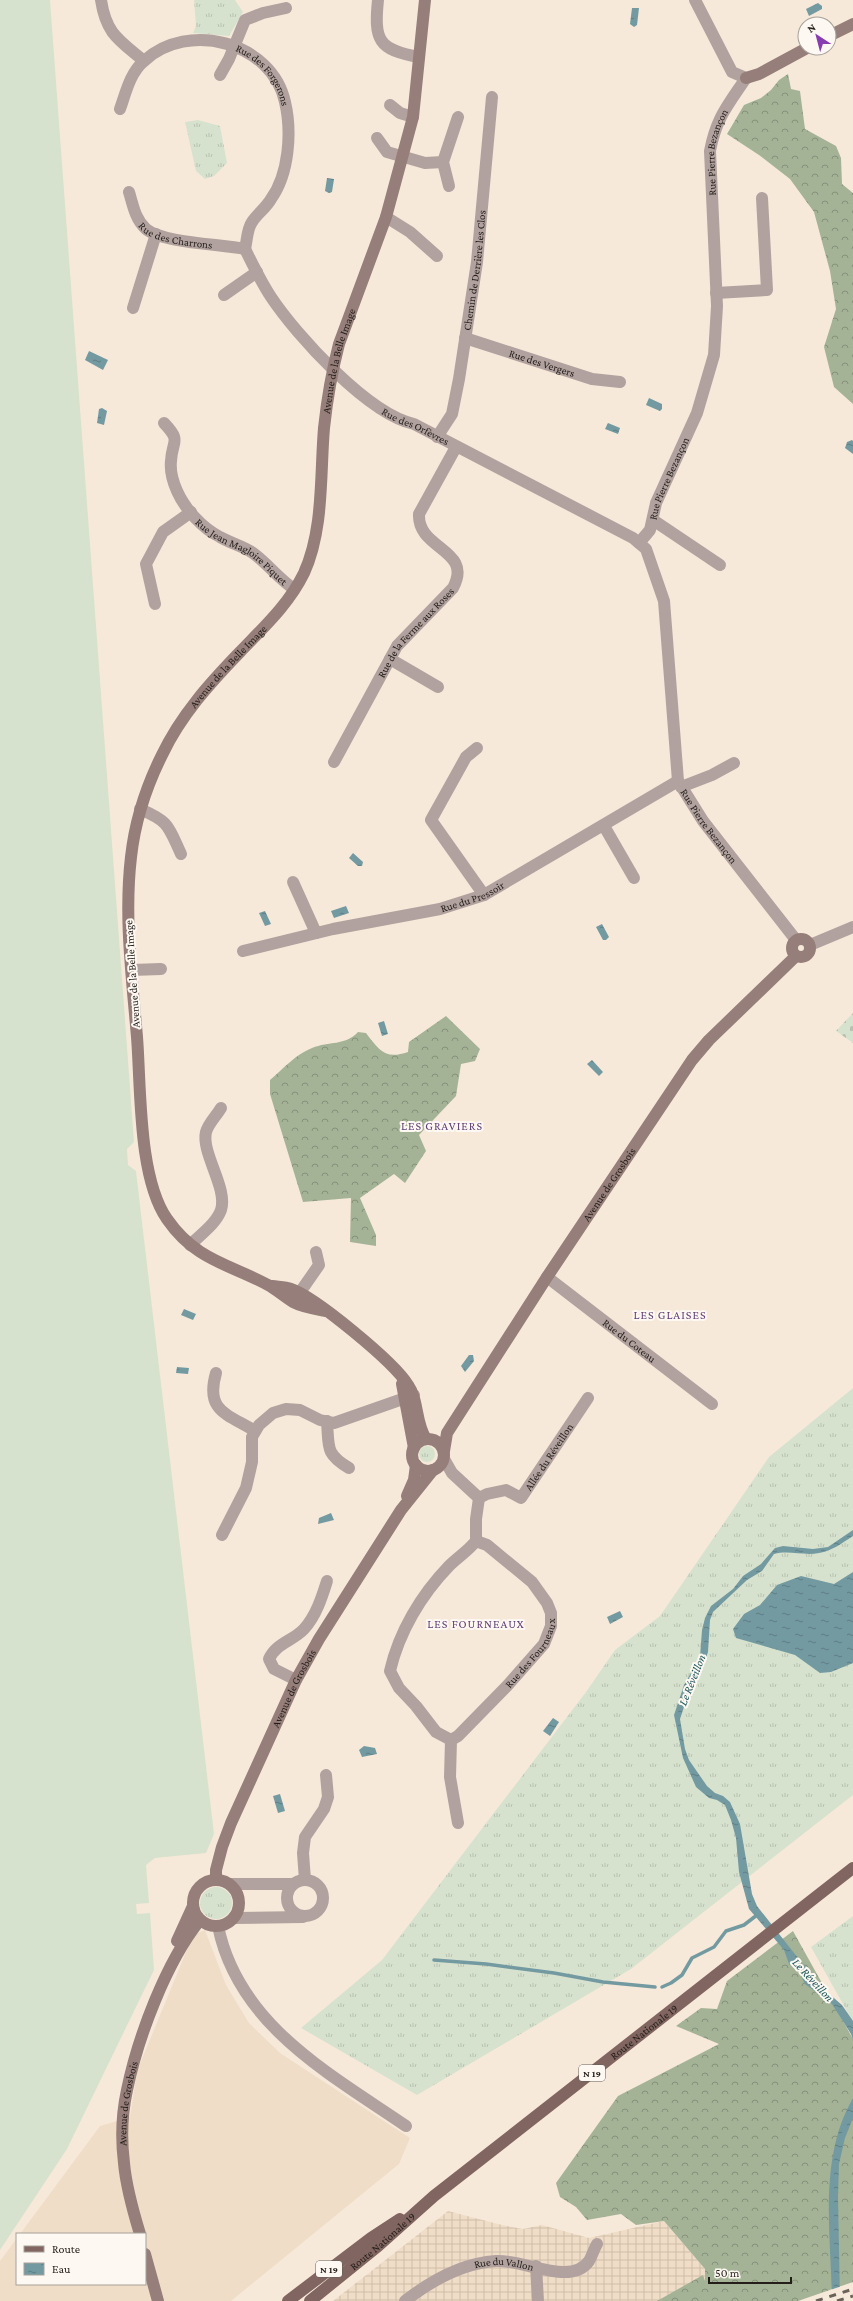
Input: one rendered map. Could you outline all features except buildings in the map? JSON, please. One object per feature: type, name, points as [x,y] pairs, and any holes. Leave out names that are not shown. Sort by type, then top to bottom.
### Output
[{"type":"main road","name":"Route Nationale 19","points":[[310,2301],[378,2246],[434,2196],[787,1918],[853,1868]]},
{"type":"main road","name":"Route Nationale 19","points":[[288,2301],[371,2238],[434,2196]]},
{"type":"street","points":[[102,0],[103,16],[112,34],[144,61]]},
{"type":"street","points":[[378,0],[376,24],[380,41],[396,53],[419,58]]},
{"type":"street","name":"Avenue de la Belle Image","points":[[425,0],[413,117],[386,217],[339,344],[324,425],[318,513],[304,572],[275,616],[197,699],[163,753],[140,810],[134,833],[129,876],[128,909],[144,1142],[152,1186],[166,1219],[190,1245],[213,1261],[269,1286],[290,1289],[298,1299],[318,1304],[343,1324],[397,1371],[410,1397],[420,1430],[429,1439]]},
{"type":"street","points":[[695,0],[732,72],[746,78],[759,74],[797,53]]},
{"type":"street","points":[[220,75],[229,59],[233,46],[245,20],[263,13],[286,8]]},
{"type":"street","points":[[837,32],[853,24]]},
{"type":"street","name":"Rue des Forgerons","points":[[120,109],[134,71],[158,50],[182,41],[205,39],[220,41],[233,46],[251,54],[274,77],[285,102],[287,153],[280,183],[272,199],[251,224],[245,249]]},
{"type":"street","name":"Rue Pierre Bezançon","points":[[746,78],[720,114],[713,131],[710,151],[717,332],[714,355],[697,413],[656,503],[653,520],[646,536],[639,543],[646,549],[664,600],[679,784],[703,821],[796,940]]},
{"type":"street","name":"Chemin de Derrière les Clos","points":[[437,437],[452,414],[465,338],[477,262],[492,97]]},
{"type":"street","points":[[390,106],[400,113],[413,117]]},
{"type":"street","points":[[449,186],[443,162],[458,117]]},
{"type":"street","points":[[377,138],[387,152],[425,163],[443,162]]},
{"type":"street","name":"Rue des Charrons","points":[[129,192],[136,215],[146,229],[156,234],[170,238],[224,244],[245,249]]},
{"type":"street","points":[[716,293],[767,290],[762,198]]},
{"type":"street","points":[[386,217],[410,232],[437,256]]},
{"type":"street","points":[[133,308],[156,234]]},
{"type":"street","name":"Rue des Orfèvres","points":[[245,249],[282,313],[351,386],[403,422],[414,424],[639,543]]},
{"type":"street","points":[[224,295],[257,272]]},
{"type":"street","name":"Rue des Vergers","points":[[465,338],[592,379],[620,382]]},
{"type":"street","name":"Rue Jean Magloire Piquet","points":[[164,423],[173,432],[176,442],[171,460],[171,470],[177,491],[191,512],[204,527],[218,536],[251,552],[266,564],[280,580],[294,589]]},
{"type":"street","name":"Rue de la Ferme aux Roses","points":[[334,762],[390,659],[402,640],[453,588],[458,579],[458,567],[453,558],[425,534],[419,523],[419,514],[456,447]]},
{"type":"street","name":"Rue Jean Magloire Piquet","points":[[155,604],[146,564],[163,532],[191,512]]},
{"type":"street","points":[[653,520],[720,565]]},
{"type":"street","points":[[390,659],[438,687]]},
{"type":"street","points":[[477,748],[466,757],[431,820],[484,895]]},
{"type":"street","name":"Rue du Pressoir","points":[[243,951],[316,933],[440,910],[484,895],[679,784],[712,775],[734,763]]},
{"type":"street","points":[[140,810],[160,818],[169,828],[181,854]]},
{"type":"street","points":[[604,826],[634,878]]},
{"type":"street","points":[[293,882],[316,933]]},
{"type":"street","points":[[810,945],[853,928]]},
{"type":"street","points":[[804,939],[810,945],[808,955],[802,957],[796,956],[792,948],[796,940],[804,939]]},
{"type":"street","name":"Avenue de Grosbois","points":[[216,1880],[220,1855],[232,1823],[296,1680],[319,1639],[401,1510],[440,1462],[447,1433],[547,1278],[692,1060],[710,1040],[796,956]]},
{"type":"street","points":[[132,970],[161,969]]},
{"type":"street","points":[[190,1245],[215,1220],[221,1210],[222,1199],[207,1143],[206,1132],[221,1108]]},
{"type":"street","points":[[298,1299],[319,1265],[316,1252]]},
{"type":"street","name":"Rue du Coteau","points":[[547,1278],[712,1404]]},
{"type":"street","points":[[216,1373],[212,1387],[212,1397],[216,1404],[222,1411],[255,1431]]},
{"type":"street","points":[[222,1535],[246,1488],[252,1462],[252,1437],[258,1425],[273,1413],[286,1409],[300,1410],[320,1420],[334,1423],[410,1397]]},
{"type":"street","name":"Avenue de la Belle Image","points":[[410,1397],[414,1448]]},
{"type":"street","name":"Allée du Réveillon","points":[[479,1498],[487,1494],[506,1490],[520,1498],[588,1398]]},
{"type":"street","points":[[327,1421],[330,1450],[335,1460],[349,1468]]},
{"type":"street","points":[[440,1462],[424,1470],[416,1465],[412,1457],[414,1448],[421,1440],[447,1433]]},
{"type":"street","points":[[429,1439],[440,1444],[440,1462],[479,1498],[476,1519],[476,1541],[449,1566],[417,1606],[395,1652],[390,1671],[399,1688],[416,1706],[436,1732],[451,1740],[450,1777],[458,1822]]},
{"type":"street","name":"Avenue de Grosbois","points":[[401,1510],[414,1480],[416,1465]]},
{"type":"street","name":"Rue des Fourneaux","points":[[451,1740],[458,1736],[507,1686],[544,1644],[551,1626],[551,1613],[547,1603],[532,1582],[487,1545],[476,1541]]},
{"type":"street","points":[[296,1680],[274,1668],[269,1659],[276,1648],[304,1629],[318,1607],[328,1581]]},
{"type":"street","points":[[305,1880],[303,1853],[305,1837],[324,1809],[328,1797],[326,1775]]},
{"type":"street","points":[[230,1884],[238,1896],[238,1911],[234,1918],[224,1925],[218,1926],[206,1924],[200,1920],[193,1906],[194,1896],[200,1886],[216,1880],[230,1884],[293,1884],[305,1880],[315,1882],[319,1886],[324,1898],[320,1910],[307,1917],[234,1918]]},
{"type":"street","points":[[293,1884],[287,1894],[288,1906],[296,1915],[307,1917]]},
{"type":"street","name":"Avenue de Grosbois","points":[[166,1978],[169,1959],[193,1906]]},
{"type":"street","name":"Avenue de Grosbois","points":[[140,2233],[126,2178],[123,2116],[127,2090],[144,2034],[166,1978],[189,1934],[200,1920]]},
{"type":"street","points":[[218,1926],[228,1961],[250,1999],[277,2033],[316,2065],[406,2126]]},
{"type":"street","name":"Rue du Vallon","points":[[405,2301],[436,2279],[468,2266],[497,2261],[536,2266],[570,2274],[581,2269],[589,2261],[596,2244]]},
{"type":"street","points":[[146,2257],[158,2301]]},
{"type":"street","points":[[536,2266],[538,2301]]},
{"type":"street","points":[[153,2280],[163,2301]]},
{"type":"shaded area","points":[[205,1930],[226,1985],[249,2023],[280,2053],[410,2138],[399,2164],[231,2301],[0,2301],[0,2261],[16,2239],[16,2285],[146,2285],[146,2233],[21,2233],[100,2126],[130,2117],[137,2071],[193,1935]]},
{"type":"shaded area","points":[[448,2211],[523,2229],[542,2225],[589,2238],[664,2221],[705,2269],[705,2283],[674,2301],[333,2301]]},
{"type":"green space","points":[[0,0],[50,0],[134,1142],[127,1149],[128,1165],[136,1171],[214,1834],[206,1853],[155,1858],[146,1865],[149,1903],[136,1904],[137,1914],[150,1913],[154,1970],[67,2149],[0,2250]]},
{"type":"green space","points":[[194,0],[235,0],[243,12],[229,36],[193,33],[196,26]]},
{"type":"green space","points":[[788,74],[791,89],[800,91],[805,129],[836,146],[841,158],[842,184],[853,193],[853,404],[834,387],[824,347],[836,309],[830,271],[814,212],[790,179],[759,155],[727,134],[744,105],[761,98],[771,90],[779,80]]},
{"type":"green space","points":[[198,120],[220,126],[227,163],[214,176],[205,179],[196,171],[185,122]]},
{"type":"green space","points":[[853,1013],[853,1043],[836,1031]]},
{"type":"green space","points":[[446,1016],[480,1049],[475,1061],[461,1064],[456,1096],[419,1135],[426,1151],[405,1183],[394,1174],[360,1198],[376,1235],[376,1246],[350,1242],[351,1198],[303,1202],[270,1094],[270,1080],[295,1058],[306,1051],[318,1046],[348,1039],[358,1032],[366,1033],[379,1049],[388,1054],[394,1055],[408,1052],[409,1042]]},
{"type":"green space","points":[[853,1388],[853,1795],[631,1969],[417,2095],[301,2028],[382,1960],[586,1692],[615,1650],[660,1616],[769,1457]]},
{"type":"green space","points":[[424,1446],[430,1446],[435,1451],[433,1460],[430,1462],[424,1462],[419,1457],[419,1451]]},
{"type":"green space","points":[[216,1887],[225,1890],[229,1894],[232,1903],[229,1912],[225,1916],[216,1919],[207,1916],[203,1912],[200,1903],[203,1894],[207,1890]]},
{"type":"green space","points":[[853,1916],[853,2022],[811,1947]]},
{"type":"green space","points":[[793,1931],[853,2039],[853,2282],[798,2301],[657,2301],[703,2275],[705,2281],[705,2269],[664,2221],[636,2225],[621,2214],[587,2220],[576,2207],[560,2197],[556,2183],[618,2096],[719,2044],[676,2026],[701,2008],[717,2009],[727,1981]]},
{"type":"water","points":[[818,3],[822,6],[822,9],[809,16],[806,9]]},
{"type":"water","points":[[632,8],[639,8],[637,25],[634,27],[630,24]]},
{"type":"water","points":[[327,178],[334,179],[332,192],[329,193],[325,191]]},
{"type":"water","points":[[89,351],[108,360],[103,370],[85,360]]},
{"type":"water","points":[[649,398],[662,404],[662,409],[660,411],[646,405]]},
{"type":"water","points":[[102,408],[107,411],[104,425],[97,423],[99,409]]},
{"type":"water","points":[[608,423],[620,428],[618,434],[605,429]]},
{"type":"water","points":[[852,440],[853,454],[845,448],[847,442]]},
{"type":"water","points":[[353,853],[363,862],[362,866],[358,866],[349,858]]},
{"type":"water","points":[[346,906],[349,913],[334,918],[331,911]]},
{"type":"water","points":[[265,911],[271,924],[265,926],[259,913]]},
{"type":"water","points":[[602,924],[609,937],[606,940],[603,940],[596,927]]},
{"type":"water","points":[[384,1021],[388,1034],[382,1036],[378,1023]]},
{"type":"water","points":[[592,1060],[603,1072],[599,1076],[587,1064]]},
{"type":"water","points":[[184,1309],[196,1314],[193,1320],[181,1315]]},
{"type":"water","points":[[469,1355],[473,1355],[474,1361],[465,1372],[461,1366]]},
{"type":"water","points":[[177,1367],[189,1368],[188,1374],[176,1373]]},
{"type":"water","points":[[331,1513],[334,1520],[318,1524],[319,1518]]},
{"type":"water","name":"Le Réveillon","points":[[853,1530],[853,1536],[824,1552],[813,1554],[774,1554],[762,1571],[747,1580],[713,1612],[710,1620],[708,1652],[705,1661],[693,1680],[680,1719],[685,1749],[689,1760],[707,1786],[730,1802],[740,1824],[752,1894],[757,1906],[820,1986],[842,2005],[853,2021],[853,2040],[851,2034],[832,2004],[805,1984],[798,1970],[789,1964],[784,1950],[749,1909],[739,1872],[736,1838],[731,1820],[725,1805],[717,1800],[709,1798],[696,1787],[683,1758],[674,1715],[684,1685],[700,1657],[702,1630],[705,1618],[711,1606],[733,1589],[743,1576],[761,1564],[775,1548],[783,1546],[813,1549],[828,1547]]},
{"type":"water","points":[[853,1572],[853,1663],[831,1672],[820,1673],[795,1655],[736,1638],[733,1629],[744,1614],[760,1605],[777,1585],[801,1576],[834,1584]]},
{"type":"water","points":[[620,1611],[623,1617],[610,1624],[607,1617]]},
{"type":"water","points":[[553,1718],[559,1722],[550,1736],[543,1731]]},
{"type":"water","points":[[364,1746],[375,1748],[377,1754],[362,1757],[359,1750]]},
{"type":"water","points":[[280,1794],[285,1811],[278,1813],[273,1796]]},
{"type":"water","points":[[853,2098],[853,2118],[845,2138],[839,2164],[838,2196],[840,2301],[832,2301],[829,2224],[831,2171],[835,2146],[842,2121]]},
{"type":"pier","points":[[842,2286],[842,2301],[830,2301],[830,2290]]},
{"type":"waterway","points":[[662,1987],[671,1983],[682,1975],[692,1958],[714,1947],[726,1931],[744,1925],[757,1915]]},
{"type":"waterway","points":[[434,1960],[486,1964],[554,1973],[603,1982],[655,1987]]},
{"type":"railway","points":[[816,2301],[853,2289]]},
{"type":"railway","points":[[837,2301],[853,2296]]},
{"type":"district","name":"LES GRAVIERS","points":[[442,1126]]},
{"type":"district","name":"LES GLAISES","points":[[670,1315]]},
{"type":"district","name":"LES FOURNEAUX","points":[[476,1624]]}]
